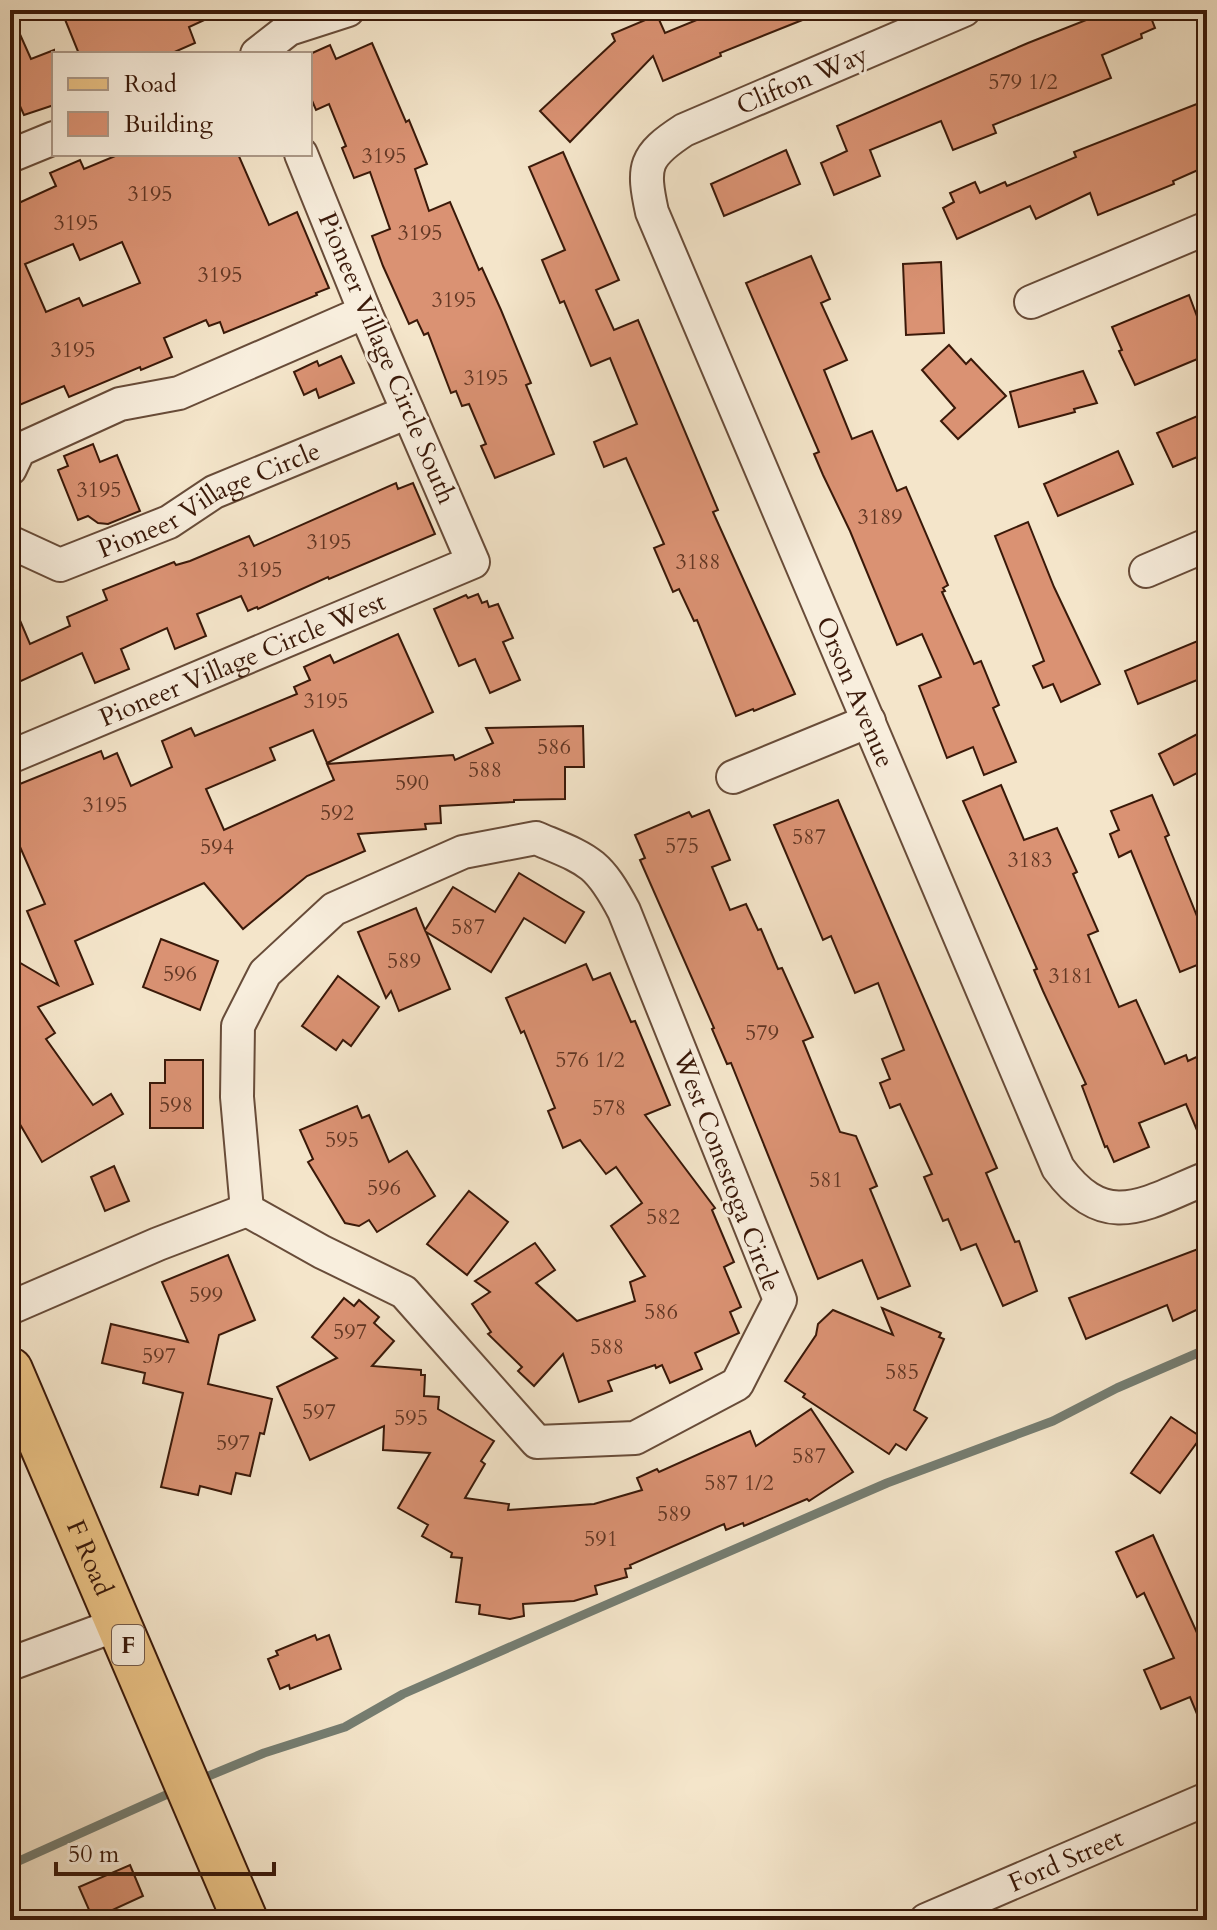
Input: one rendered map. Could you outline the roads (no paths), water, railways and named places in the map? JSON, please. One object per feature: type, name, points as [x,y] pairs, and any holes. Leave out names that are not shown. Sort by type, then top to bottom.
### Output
[{"type":"main road","name":"F Road","points":[[10,1370],[245,1920]]},
{"type":"street","points":[[261,52],[289,29],[348,10]]},
{"type":"street","name":"Clifton Way","points":[[648,162],[661,145],[684,130],[964,10]]},
{"type":"street","points":[[10,156],[52,139]]},
{"type":"street","name":"Pioneer Village Circle South","points":[[302,156],[473,562]]},
{"type":"street","name":"Orson Avenue","points":[[648,162],[647,187],[652,212],[1058,1168],[1074,1190],[1098,1204],[1124,1209],[1145,1204],[1207,1178]]},
{"type":"street","points":[[1031,302],[1207,228]]},
{"type":"street","points":[[10,469],[19,450],[120,404],[179,393],[365,312]]},
{"type":"street","name":"Pioneer Village Circle","points":[[10,542],[60,565],[169,522],[214,492],[408,412]]},
{"type":"street","points":[[1146,571],[1207,545]]},
{"type":"street","name":"Pioneer Village Circle West","points":[[10,757],[473,562]]},
{"type":"street","points":[[733,777],[869,721]]},
{"type":"street","name":"West Conestoga Circle","points":[[536,838],[588,860],[608,879],[624,911],[780,1300],[737,1384],[635,1438],[537,1442],[404,1292],[322,1252],[247,1210],[237,1097],[238,1026],[265,973],[334,909],[463,852],[536,838]]},
{"type":"street","points":[[10,1308],[158,1244],[247,1210]]},
{"type":"street","points":[[10,1664],[119,1624]]},
{"type":"street","name":"Ford Street","points":[[926,1920],[1207,1799]]},
{"type":"waterway","points":[[199,1780],[264,1753],[345,1727],[403,1694],[585,1614],[887,1483],[1053,1421],[1117,1388],[1207,1349]]},
{"type":"waterway","points":[[10,1865],[179,1789]]}]
